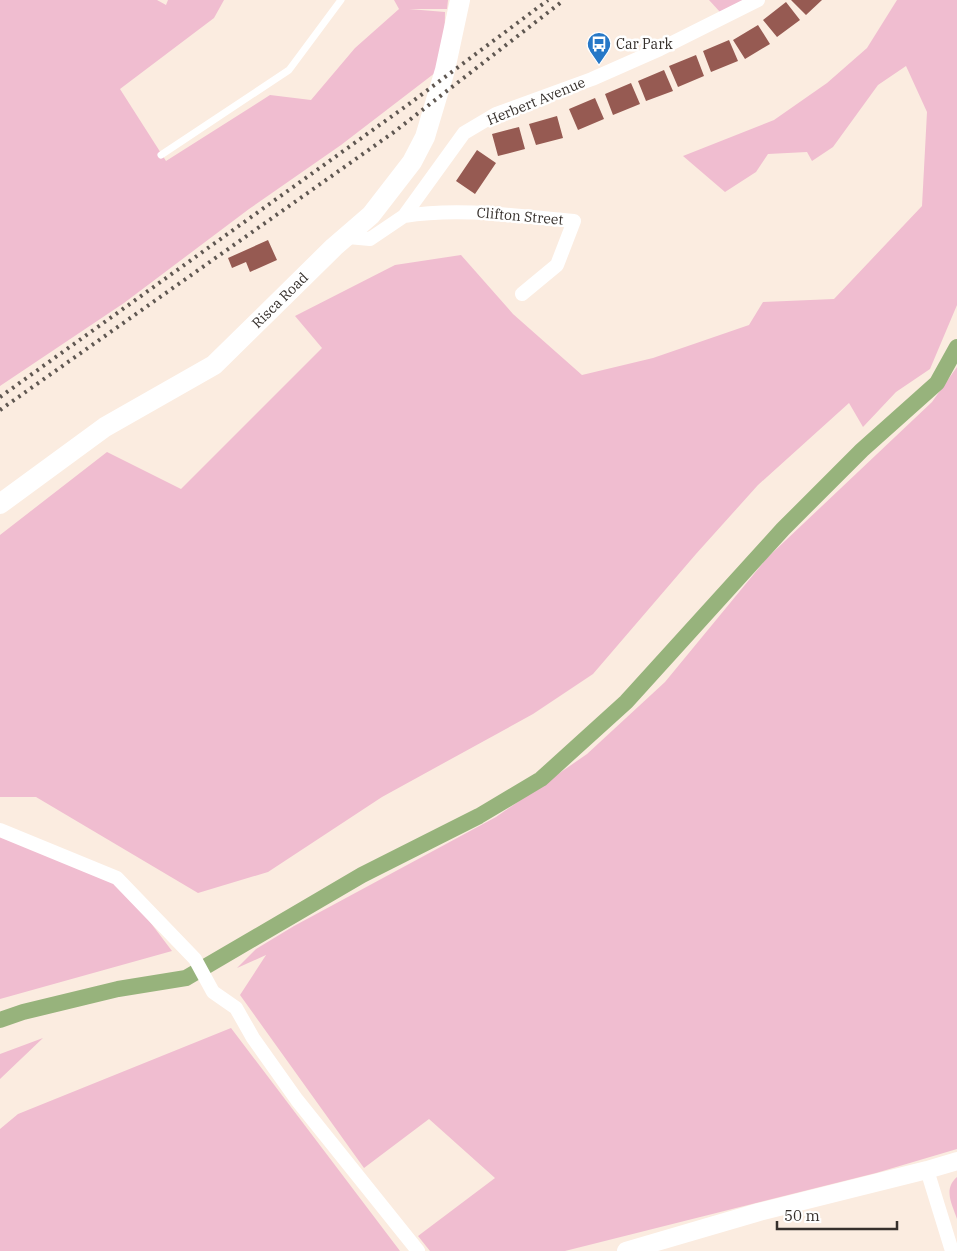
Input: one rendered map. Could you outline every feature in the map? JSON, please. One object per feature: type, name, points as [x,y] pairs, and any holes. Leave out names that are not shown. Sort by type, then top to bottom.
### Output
[{"type":"main road","name":"Risca Road","points":[[0,504],[105,427],[214,365],[334,248],[371,215],[412,162],[425,138],[445,70],[458,7]]},
{"type":"street","name":"Herbert Avenue","points":[[348,237],[370,239],[404,216],[464,133],[496,114],[592,79],[660,49],[758,0]]},
{"type":"street","name":"Clifton Street","points":[[404,216],[436,211],[574,221],[557,264],[522,294]]},
{"type":"street","points":[[0,830],[117,878],[195,959],[213,992],[236,1008],[253,1038],[297,1100],[418,1251]]},
{"type":"street","points":[[626,1251],[760,1212],[957,1161]]},
{"type":"street","points":[[927,1170],[952,1251]]},
{"type":"lane","points":[[161,155],[289,70],[342,0]]},
{"type":"shaded area","points":[[0,0],[157,0],[166,5],[168,0],[224,0],[214,18],[120,89],[166,161],[270,95],[311,100],[355,48],[399,9],[394,0],[448,0],[447,9],[409,9],[445,12],[444,66],[341,145],[249,209],[124,303],[0,386]]},
{"type":"shaded area","points":[[709,0],[744,0],[720,12]]},
{"type":"shaded area","points":[[897,0],[957,0],[957,305],[930,369],[896,392],[863,427],[849,403],[758,485],[593,674],[533,714],[382,797],[268,872],[198,893],[36,797],[0,797],[0,535],[107,452],[181,489],[322,348],[295,316],[395,265],[461,255],[513,314],[582,375],[653,358],[749,325],[763,302],[834,299],[922,206],[927,112],[906,66],[878,85],[833,147],[812,161],[807,152],[768,154],[756,172],[725,192],[683,156],[774,120],[827,83],[867,48]]},
{"type":"shaded area","points":[[957,367],[957,1149],[876,1173],[565,1251],[430,1251],[418,1236],[495,1178],[429,1119],[364,1168],[240,995],[266,955],[237,968],[256,949],[294,926],[496,817],[587,754],[665,682],[767,558],[932,402]]},
{"type":"shaded area","points":[[0,830],[116,877],[172,951],[0,999]]},
{"type":"shaded area","points":[[231,1028],[400,1251],[0,1251],[0,1129],[18,1114]]},
{"type":"shaded area","points":[[43,1038],[0,1079],[0,1054]]},
{"type":"shaded area","points":[[957,1177],[957,1219],[951,1202],[950,1187]]},
{"type":"building","points":[[791,0],[822,0],[806,15]]},
{"type":"building","points":[[786,2],[800,20],[777,37],[763,20]]},
{"type":"building","points":[[758,25],[770,44],[745,59],[733,40]]},
{"type":"building","points":[[729,40],[738,61],[711,72],[703,51]]},
{"type":"building","points":[[696,55],[704,76],[678,87],[669,66]]},
{"type":"building","points":[[664,70],[673,91],[646,101],[638,81]]},
{"type":"building","points":[[631,83],[640,104],[613,115],[605,94]]},
{"type":"building","points":[[595,98],[604,119],[578,130],[569,109]]},
{"type":"building","points":[[557,116],[563,138],[536,145],[529,124]]},
{"type":"building","points":[[519,127],[525,149],[498,156],[492,134]]},
{"type":"building","points":[[477,150],[496,163],[475,194],[456,181]]},
{"type":"building","points":[[268,240],[277,260],[250,272],[246,262],[232,268],[228,258]]},
{"type":"waterway","points":[[0,1020],[23,1012],[118,989],[186,978],[362,875],[479,816],[541,779],[626,702],[783,529],[862,450],[937,383],[957,347]]},
{"type":"railway","points":[[0,397],[409,104],[548,0]]},
{"type":"railway","points":[[0,410],[394,132],[564,0]]},
{"type":"place","name":"Car Park","points":[[599,65]]}]
